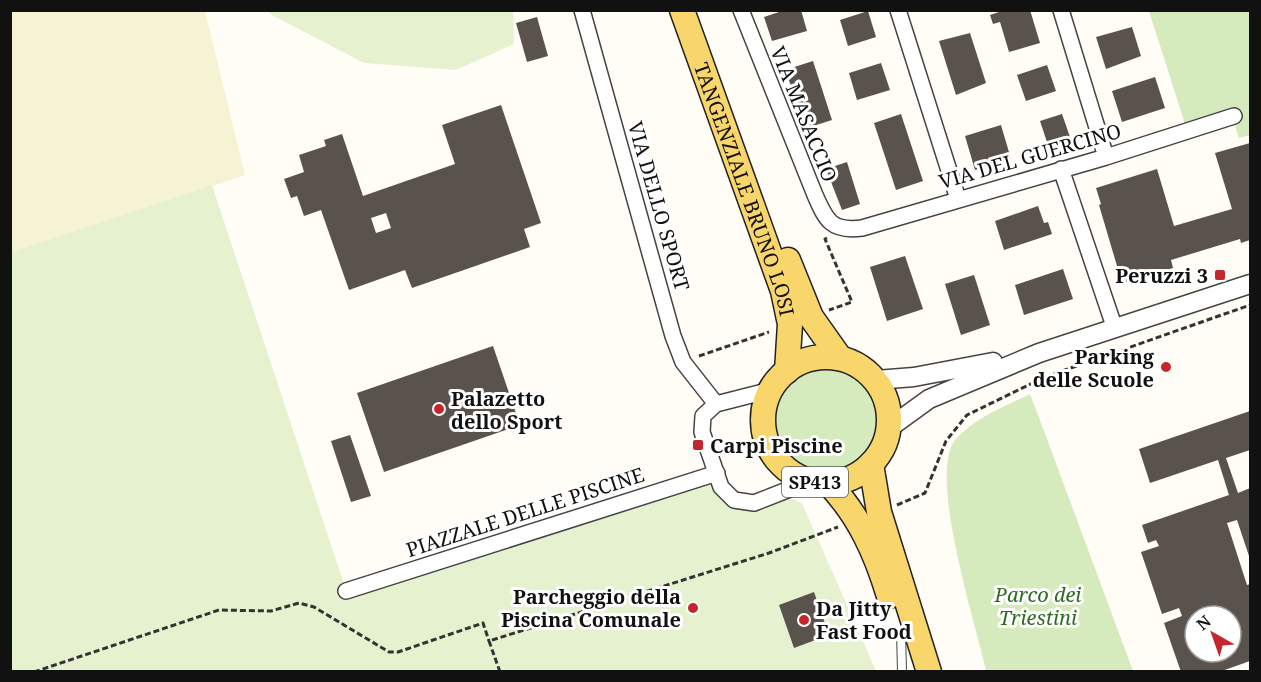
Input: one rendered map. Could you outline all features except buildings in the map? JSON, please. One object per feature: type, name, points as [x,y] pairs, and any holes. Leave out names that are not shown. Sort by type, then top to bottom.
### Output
[{"type":"main road","name":"TANGENZIALE BRUNO LOSI","points":[[682,10],[718,117],[761,225],[783,291],[790,324],[787,371]]},
{"type":"main road","name":"TANGENZIALE BRUNO LOSI","points":[[696,10],[730,116],[811,317],[840,358]]},
{"type":"main road","name":"SP413","points":[[818,357],[840,358],[861,366],[876,380],[886,397],[890,416],[888,436],[871,464],[846,480],[819,482],[794,475],[779,463],[768,446],[763,427],[764,408],[771,390],[787,371],[799,363],[818,357]]},
{"type":"main road","points":[[871,464],[868,516],[884,578],[913,672]]},
{"type":"main road","points":[[819,482],[868,516],[929,672]]},
{"type":"street","name":"VIA DELLO SPORT","points":[[582,10],[673,336],[683,362],[716,404]]},
{"type":"street","name":"VIA MASACCIO","points":[[741,10],[815,195],[826,219],[837,227]]},
{"type":"street","points":[[898,10],[958,199]]},
{"type":"street","points":[[1061,10],[1106,157]]},
{"type":"street","name":"VIA DEL GUERCINO","points":[[837,227],[849,230],[862,228],[1106,157],[1234,116]]},
{"type":"street","points":[[1061,169],[1115,328]]},
{"type":"street","points":[[888,428],[930,399],[1039,353],[1251,284]]},
{"type":"street","points":[[876,380],[932,375],[1039,353]]},
{"type":"street","points":[[771,390],[716,404],[703,416],[702,432],[721,487],[728,494],[745,503],[754,503],[819,482]]},
{"type":"street","name":"PIAZZALE DELLE PISCINE","points":[[346,591],[717,473]]},
{"type":"lane","points":[[901,632],[902,672]]},
{"type":"path","points":[[489,641],[769,553],[925,493],[946,441],[967,415],[1045,377],[1251,305]]},
{"type":"path","points":[[34,672],[219,610],[271,611],[299,603],[314,607],[389,652],[398,652],[483,623],[500,672]]},
{"type":"shaded area","points":[[10,11],[205,11],[245,175],[11,253]]},
{"type":"green space","points":[[268,11],[513,11],[514,44],[456,70],[364,63]]},
{"type":"green space","points":[[1149,11],[1250,11],[1250,135],[1239,138],[1230,110],[1185,124]]},
{"type":"green space","points":[[212,185],[346,590],[713,481],[736,508],[779,493],[802,503],[876,671],[11,671],[10,253]]},
{"type":"green space","points":[[826,369],[846,373],[862,384],[873,400],[877,420],[873,440],[862,456],[846,467],[826,471],[806,467],[790,456],[779,440],[775,420],[779,400],[790,384],[806,373]]},
{"type":"green space","name":"Parco dei Triestini","points":[[1030,394],[1133,671],[986,671],[956,551],[947,483],[948,457],[956,439],[964,431],[991,413]]},
{"type":"place","name":"Peruzzi 3","points":[[1220,275]]},
{"type":"place","name":"Parking delle Scuole","points":[[1166,367]]},
{"type":"place","name":"Palazetto dello Sport","points":[[439,409]]},
{"type":"place","name":"Carpi Piscine","points":[[698,445]]},
{"type":"place","name":"Parcheggio della Piscina Comunale","points":[[693,608]]},
{"type":"place","name":"Da Jitty Fast Food","points":[[804,620]]}]
